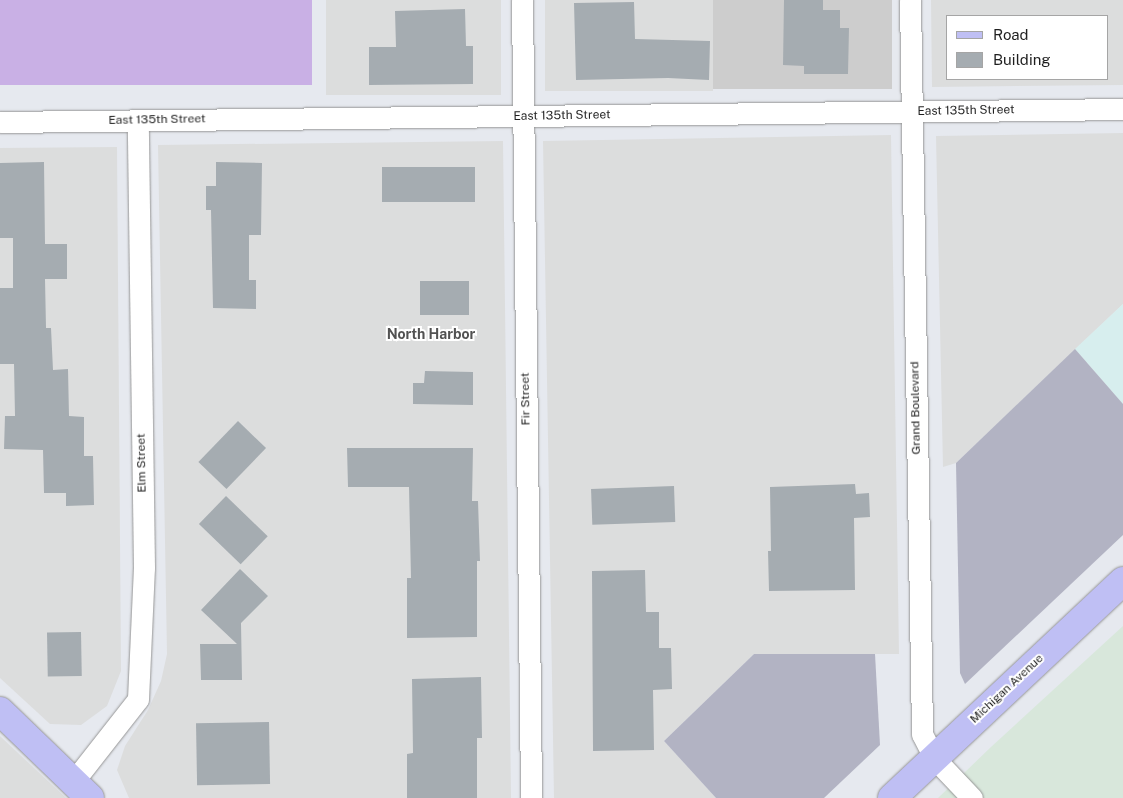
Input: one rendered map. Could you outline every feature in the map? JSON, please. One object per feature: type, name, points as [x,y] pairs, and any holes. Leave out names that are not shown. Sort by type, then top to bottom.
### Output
[{"type":"main road","name":"Michigan Avenue","points":[[892,798],[1123,581]]},
{"type":"main road","points":[[0,711],[82,790]]},
{"type":"street","name":"Fir Street","points":[[522,0],[531,798]]},
{"type":"street","name":"Grand Boulevard","points":[[910,0],[922,734],[934,758],[972,798]]},
{"type":"street","name":"East 135th Street","points":[[0,122],[1123,109]]},
{"type":"street","name":"Elm Street","points":[[82,790],[138,699],[144,568],[138,121]]},
{"type":"shaded area","points":[[0,0],[312,0],[312,85],[0,85]]},
{"type":"shaded area","points":[[326,0],[501,0],[501,95],[326,95]]},
{"type":"shaded area","points":[[545,0],[713,0],[713,91],[545,91]]},
{"type":"shaded area","points":[[713,0],[892,0],[892,89],[713,89]]},
{"type":"shaded area","points":[[931,0],[1123,0],[1123,85],[932,87]]},
{"type":"shaded area","points":[[1123,133],[1123,304],[956,463],[943,467],[936,136]]},
{"type":"shaded area","points":[[891,135],[899,654],[754,654],[664,741],[716,798],[554,798],[543,141]]},
{"type":"shaded area","points":[[503,141],[511,798],[129,798],[117,770],[125,746],[148,710],[161,681],[167,654],[158,145]]},
{"type":"shaded area","points":[[117,147],[121,671],[107,706],[81,725],[50,724],[0,678],[0,148]]},
{"type":"shaded area","points":[[1123,304],[1123,404],[1075,349]]},
{"type":"shaded area","points":[[1075,349],[1123,404],[1123,535],[965,684],[960,673],[956,463]]},
{"type":"shaded area","points":[[1123,626],[1123,798],[938,798],[991,747]]},
{"type":"shaded area","points":[[754,654],[875,654],[880,745],[824,798],[716,798],[664,741]]},
{"type":"shaded area","points":[[0,736],[66,798],[0,798]]},
{"type":"building","points":[[784,0],[823,0],[823,10],[840,10],[840,28],[849,28],[848,74],[804,74],[804,66],[783,65]]},
{"type":"building","points":[[634,2],[635,39],[710,41],[709,80],[668,78],[576,80],[574,3]]},
{"type":"building","points":[[465,9],[466,46],[473,46],[473,84],[369,85],[369,47],[396,47],[395,11]]},
{"type":"building","points":[[44,162],[45,244],[67,244],[67,279],[45,279],[46,328],[51,328],[53,370],[68,369],[69,416],[84,417],[84,456],[93,456],[94,505],[66,506],[66,493],[44,493],[43,450],[4,449],[5,416],[15,416],[14,364],[0,364],[0,288],[13,288],[13,238],[0,238],[0,163]]},
{"type":"building","points":[[216,162],[262,163],[261,235],[249,235],[249,280],[256,280],[256,309],[213,308],[211,210],[206,210],[206,186],[216,186]]},
{"type":"building","points":[[382,167],[475,167],[475,202],[382,202]]},
{"type":"building","points":[[420,281],[469,281],[469,315],[420,315]]},
{"type":"building","points":[[425,371],[473,372],[473,405],[413,404],[413,383],[424,383]]},
{"type":"building","points":[[238,421],[266,448],[226,489],[198,462]]},
{"type":"building","points":[[347,448],[473,448],[472,501],[478,501],[480,561],[477,561],[477,637],[407,638],[407,578],[411,578],[409,487],[348,487]]},
{"type":"building","points":[[855,484],[856,494],[869,493],[870,517],[854,518],[855,590],[769,591],[768,551],[771,551],[770,487]]},
{"type":"building","points":[[674,486],[675,522],[592,525],[591,489]]},
{"type":"building","points":[[226,496],[268,536],[241,564],[199,524]]},
{"type":"building","points":[[240,569],[268,596],[241,623],[242,680],[201,680],[200,644],[237,644],[201,610]]},
{"type":"building","points":[[645,570],[646,612],[659,612],[659,648],[671,648],[672,689],[653,690],[654,750],[593,751],[592,571]]},
{"type":"building","points":[[81,632],[82,676],[48,677],[47,633]]},
{"type":"building","points":[[481,677],[482,738],[477,738],[477,798],[407,798],[407,754],[413,753],[412,679]]},
{"type":"building","points":[[269,722],[270,784],[197,785],[196,723]]},
{"type":"district","name":"North Harbor","points":[[431,334]]}]
